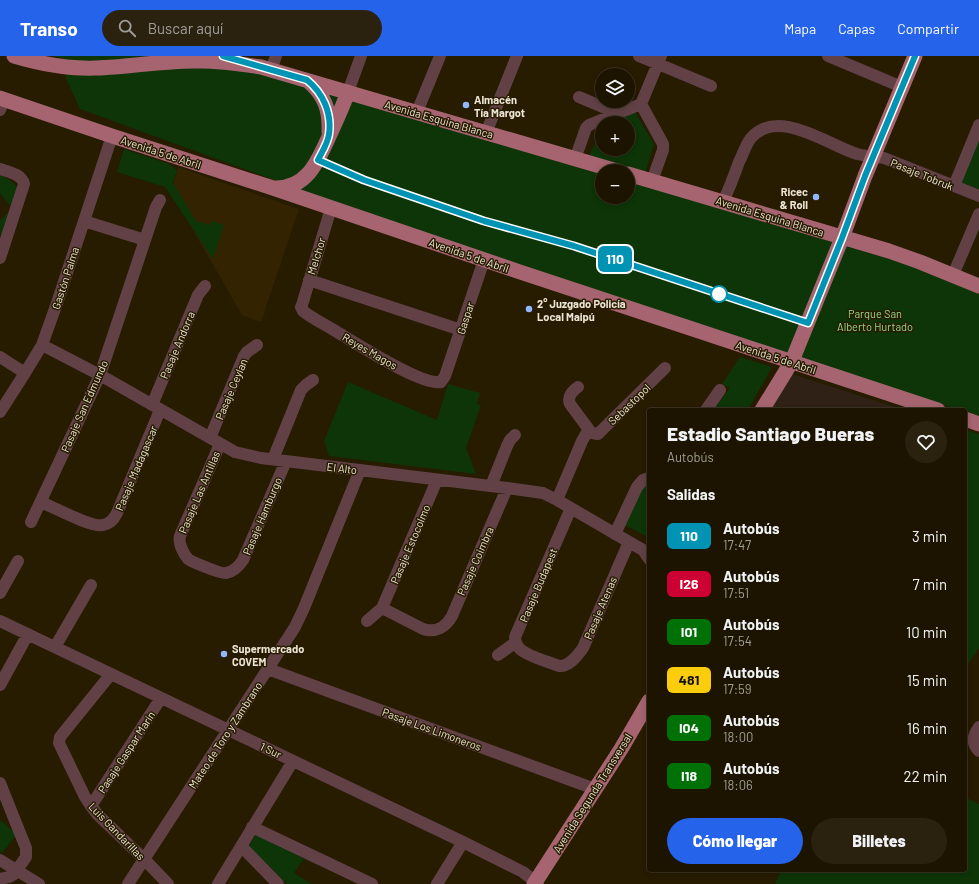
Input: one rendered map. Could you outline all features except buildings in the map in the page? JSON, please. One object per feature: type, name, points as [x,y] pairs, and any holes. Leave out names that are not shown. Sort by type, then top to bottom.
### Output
[{"type":"main road","name":"Avenida Esquina Blanca","points":[[14,56],[39,62],[77,68],[113,67],[158,62],[200,61],[239,64],[269,64],[307,80],[595,165]]},
{"type":"main road","points":[[763,408],[792,362],[842,238],[872,157],[915,56]]},
{"type":"main road","points":[[307,80],[324,100],[330,123],[329,135]]},
{"type":"main road","points":[[273,188],[286,187],[298,182],[312,170],[324,149],[348,92]]},
{"type":"main road","name":"Avenida 5 de Abril","points":[[1,102],[273,188],[484,260],[932,408]]},
{"type":"main road","name":"Avenida Esquina Blanca","points":[[635,176],[842,238],[875,246],[979,286]]},
{"type":"main road","points":[[967,420],[979,424]]},
{"type":"main road","name":"Avenida Segunda Transversal","points":[[536,883],[621,749],[647,704]]},
{"type":"street","name":"Avenida Esquina Blanca","points":[[224,56],[269,64]]},
{"type":"street","points":[[348,92],[361,56]]},
{"type":"street","points":[[417,112],[440,56]]},
{"type":"street","points":[[486,133],[517,56]]},
{"type":"street","points":[[639,56],[660,60],[711,86]]},
{"type":"street","points":[[828,56],[902,87]]},
{"type":"street","points":[[575,159],[587,126],[641,104],[660,60]]},
{"type":"street","points":[[579,97],[617,113]]},
{"type":"street","points":[[641,104],[663,144],[663,150],[652,181]]},
{"type":"street","points":[[954,186],[979,125]]},
{"type":"street","name":"Pasaje Tobruk","points":[[723,202],[748,142],[756,134],[766,128],[779,126],[800,130],[856,154],[884,158],[979,196]]},
{"type":"street","name":"Gastón Palma","points":[[0,412],[42,345],[58,303],[112,136]]},
{"type":"street","points":[[0,169],[20,177],[24,181],[24,184],[0,258]]},
{"type":"street","name":"Pasaje San Edmundo","points":[[31,522],[100,375],[156,207],[160,200]]},
{"type":"street","name":"Melchor","points":[[302,305],[331,208]]},
{"type":"street","points":[[953,275],[979,214]]},
{"type":"street","points":[[84,221],[145,240]]},
{"type":"street","name":"Gaspar","points":[[446,376],[484,260]]},
{"type":"street","points":[[309,280],[461,330]]},
{"type":"street","name":"Pasaje Andorra","points":[[156,407],[198,295],[205,286]]},
{"type":"street","name":"Reyes Magos","points":[[302,305],[302,309],[305,313],[383,360],[416,376],[434,382],[441,382],[446,376]]},
{"type":"street","name":"El Alto","points":[[42,345],[100,375],[235,452],[256,457],[286,461],[543,493],[647,552]]},
{"type":"street","name":"Pasaje Ceylan","points":[[215,441],[244,356],[257,345]]},
{"type":"street","points":[[0,357],[25,373]]},
{"type":"street","name":"Sebastopol","points":[[590,431],[598,434],[666,368]]},
{"type":"street","points":[[273,459],[301,390],[313,380]]},
{"type":"street","points":[[557,500],[582,441],[586,434],[590,431],[569,401],[570,395],[578,387]]},
{"type":"street","points":[[707,408],[720,390]]},
{"type":"street","name":"Pasaje Madagascar","points":[[41,502],[93,525],[104,525],[112,520],[117,513],[156,407]]},
{"type":"street","points":[[490,486],[506,446],[515,435]]},
{"type":"street","name":"Pasaje Las Antillas","points":[[179,541],[215,441]]},
{"type":"street","name":"Pasaje Hamburgo","points":[[179,541],[187,557],[191,560],[222,573],[236,569],[243,560],[286,461]]},
{"type":"street","name":"Mateo de Toro y Zambrano","points":[[128,884],[285,643],[299,618],[360,470]]},
{"type":"street","points":[[615,534],[637,487],[643,480],[647,479]]},
{"type":"street","name":"Pasaje Estocolmo","points":[[367,621],[382,608],[437,480]]},
{"type":"street","name":"Pasaje Coimbra","points":[[382,608],[423,629],[437,630],[446,624],[507,488]]},
{"type":"street","name":"Pasaje Budapest","points":[[516,642],[516,636],[571,508]]},
{"type":"street","name":"Pasaje Atenas","points":[[516,642],[524,652],[559,666],[565,665],[577,656],[583,648],[628,542]]},
{"type":"street","points":[[0,592],[18,561]]},
{"type":"street","points":[[55,647],[91,585]]},
{"type":"street","name":"1 Sur","points":[[0,620],[463,842],[523,872],[536,883]]},
{"type":"street","points":[[0,685],[28,634]]},
{"type":"street","points":[[498,655],[516,642]]},
{"type":"street","name":"Pasaje Los Limoneros","points":[[268,669],[595,788]]},
{"type":"street","name":"Luis Gandarillas","points":[[111,674],[59,739],[60,743],[91,806],[168,884]]},
{"type":"street","name":"Pasaje Gaspar Marín","points":[[91,806],[161,698]]},
{"type":"street","points":[[979,727],[973,739],[975,747],[979,751]]},
{"type":"street","points":[[218,884],[293,761]]},
{"type":"street","points":[[0,783],[26,851],[26,857],[17,870],[11,876],[0,879]]},
{"type":"street","points":[[252,827],[372,884]]},
{"type":"street","points":[[437,884],[463,842]]},
{"type":"street","points":[[241,846],[278,884]]},
{"type":"street","points":[[0,860],[39,884]]},
{"type":"shaded area","points":[[178,167],[299,209],[261,322],[242,315],[171,192]]},
{"type":"shaded area","points":[[792,374],[898,408],[772,408]]},
{"type":"green space","name":"Parque San Alberto Hurtado","points":[[53,56],[203,56],[595,172],[595,204],[635,204],[635,183],[903,263],[979,294],[979,416],[967,413],[967,408],[953,408],[790,357],[483,256],[80,109],[66,79],[64,59]]},
{"type":"green space","points":[[635,112],[654,144],[645,174],[635,171],[635,164],[612,164],[589,157],[595,143],[595,156],[635,156],[635,116],[625,116]]},
{"type":"green space","points":[[979,135],[979,189],[960,182]]},
{"type":"green space","points":[[124,149],[169,164],[177,170],[173,183],[196,221],[210,225],[212,221],[224,225],[213,259],[165,187],[117,172]]},
{"type":"green space","points":[[0,175],[10,180],[17,188],[19,193],[16,209],[1,247],[0,221],[12,208],[0,193]]},
{"type":"green space","points":[[740,357],[772,367],[749,408],[715,408],[730,388],[722,384]]},
{"type":"green space","points":[[348,382],[437,420],[448,384],[480,393],[477,404],[481,405],[466,448],[476,474],[329,456],[324,441]]},
{"type":"green space","points":[[967,431],[979,434],[979,648],[967,666]]},
{"type":"green space","points":[[647,486],[646,536],[625,525],[640,489]]},
{"type":"green space","points":[[967,798],[979,804],[979,884],[775,884],[780,872],[967,872]]},
{"type":"green space","points":[[0,820],[17,834],[2,853],[0,851]]},
{"type":"green space","points":[[257,832],[304,859],[294,873],[312,884],[287,884],[249,846]]},
{"type":"bus line","name":"110","points":[[223,56],[307,80],[314,86],[324,100],[330,123],[329,135],[318,160],[364,180],[484,221],[574,246],[808,323],[842,238],[856,197],[915,56]]},
{"type":"place","name":"Almacén Tía Margot","points":[[466,105]]},
{"type":"place","name":"Ricec & Roll","points":[[816,197]]},
{"type":"place","name":"2° Juzgado Policía Local Maipú","points":[[529,309]]},
{"type":"place","name":"Supermercado COVEM","points":[[224,654]]}]
